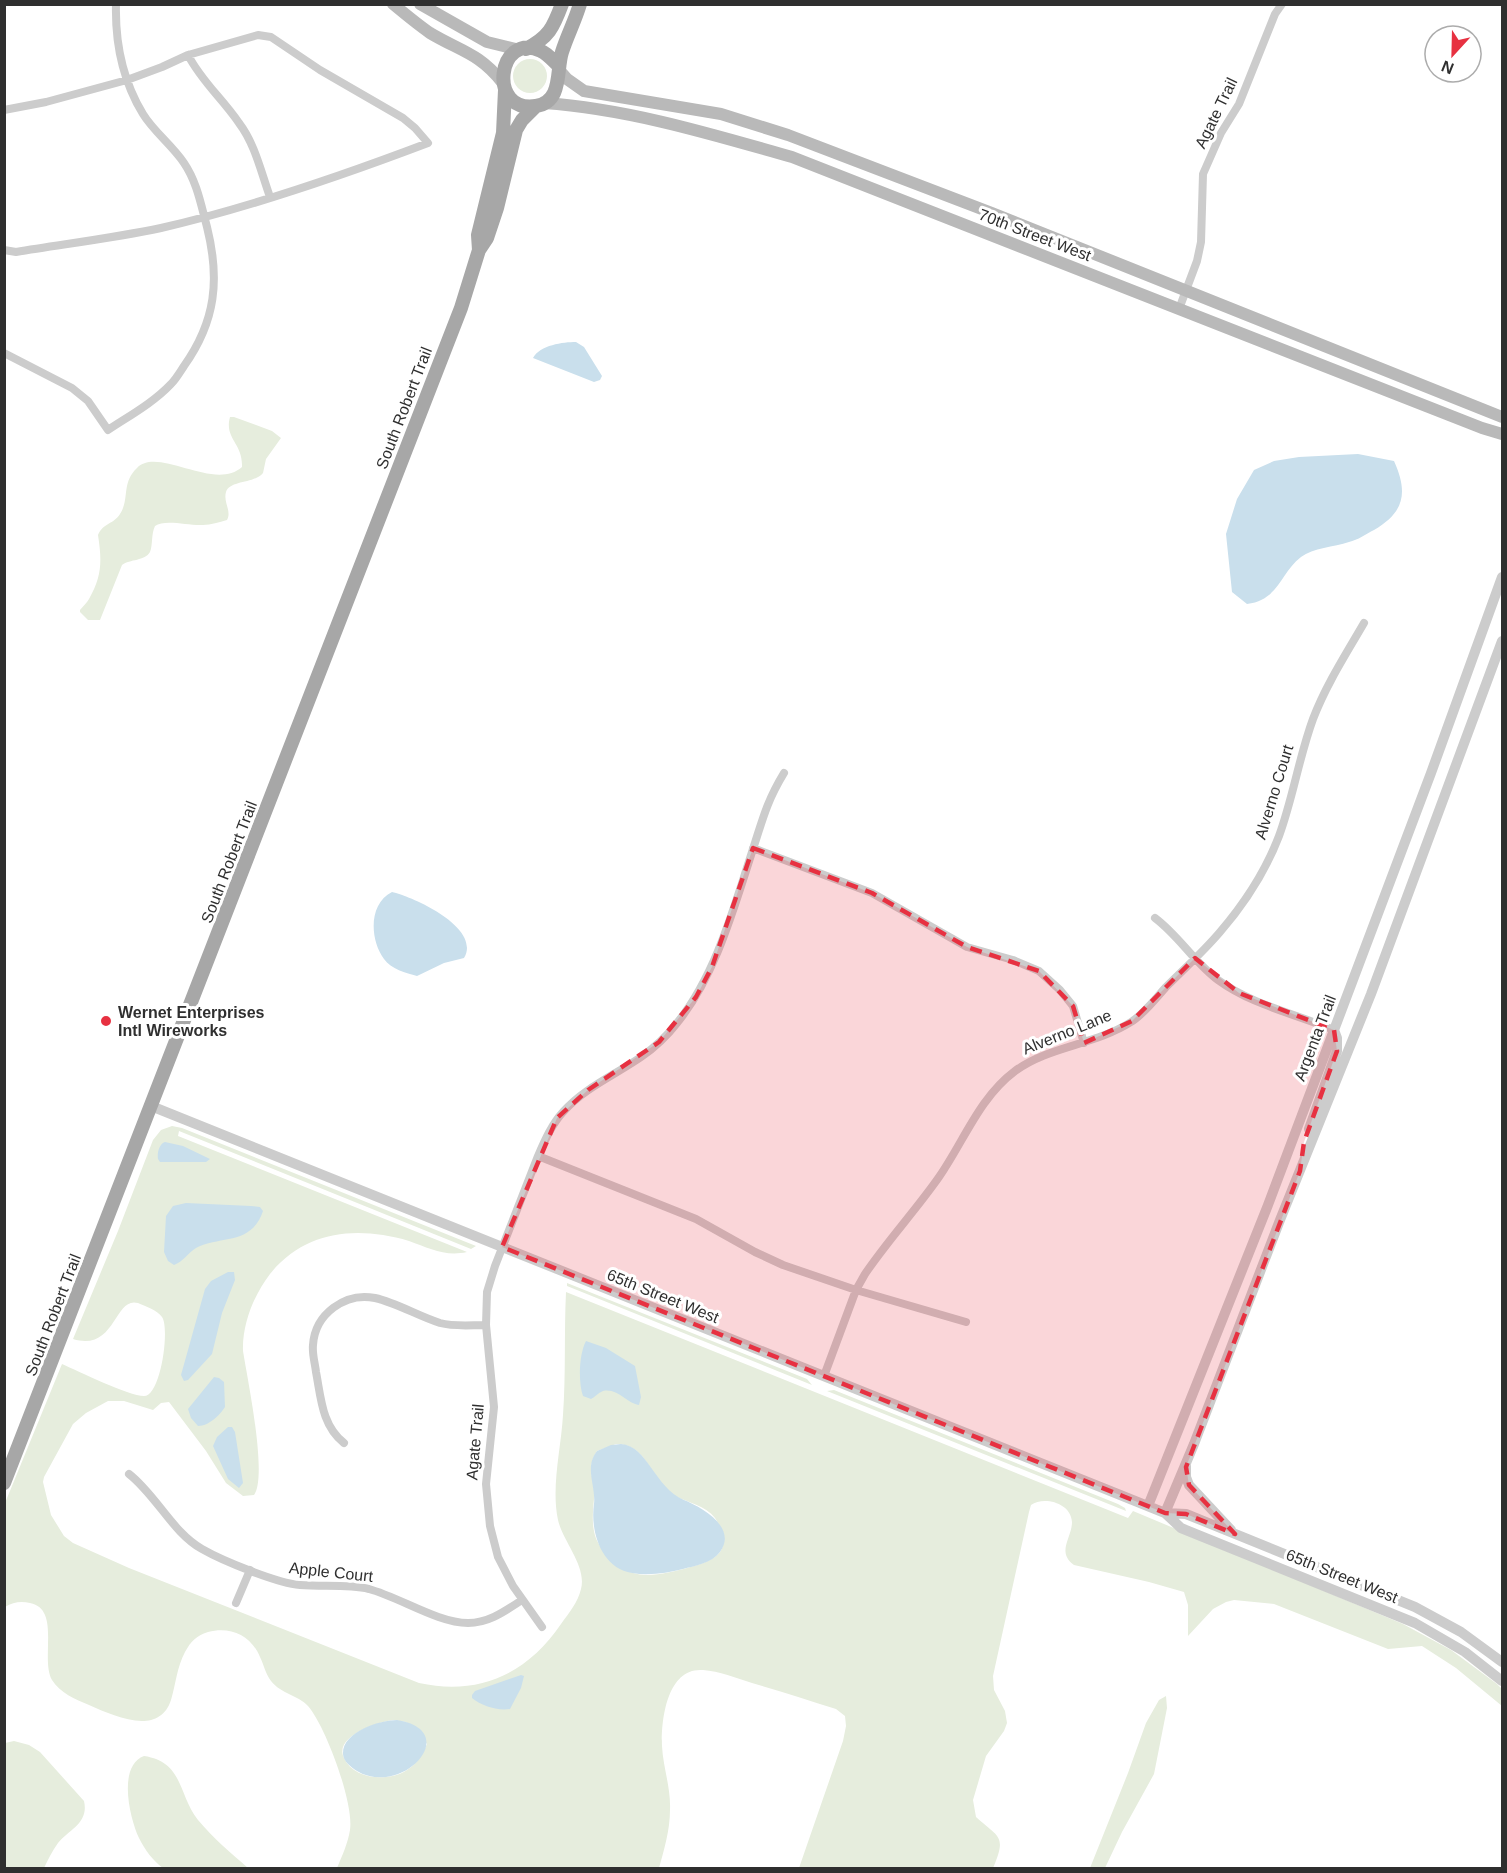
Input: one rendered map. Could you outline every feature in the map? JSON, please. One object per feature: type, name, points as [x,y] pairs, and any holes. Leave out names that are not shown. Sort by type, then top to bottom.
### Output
[{"type":"main road","points":[[393,4],[429,32],[477,56],[494,71],[514,101],[520,104],[540,105],[555,91],[580,4]]},
{"type":"main road","points":[[420,4],[488,42],[543,52],[560,69]]},
{"type":"main road","points":[[504,86],[505,63],[511,56],[543,40],[549,33],[562,4]]},
{"type":"main road","name":"70th Street West","points":[[560,69],[567,79],[584,91],[721,114],[788,135],[1503,417]]},
{"type":"main road","name":"South Robert Trail","points":[[479,250],[478,235],[503,133],[504,86]]},
{"type":"main road","name":"South Robert Trail","points":[[4,1483],[461,308],[479,250],[487,238],[497,208],[516,130],[528,112],[540,105]]},
{"type":"main road","name":"70th Street West","points":[[540,105],[637,117],[699,131],[792,157],[1482,428],[1503,434]]},
{"type":"street","points":[[4,353],[72,388],[88,401],[108,430],[172,384],[195,352],[205,330],[212,306],[215,282],[213,251],[194,180],[184,163],[144,115],[127,80],[118,42],[116,4]]},
{"type":"street","name":"Agate Trail","points":[[1179,309],[1197,261],[1201,242],[1203,174],[1221,133],[1239,104],[1275,14],[1282,4]]},
{"type":"street","points":[[4,110],[46,102],[127,80],[162,68],[188,55],[258,35],[271,37],[320,70],[403,118],[428,143],[348,173],[204,217],[159,228],[16,252],[4,250]]},
{"type":"street","points":[[188,55],[198,74],[241,124],[255,153],[270,197]]},
{"type":"street","name":"Argenta Trail","points":[[1148,1506],[1268,1205],[1503,577]]},
{"type":"street","name":"Alverno Court","points":[[1194,958],[1230,920],[1266,864],[1279,836],[1301,757],[1319,705],[1364,623]]},
{"type":"street","points":[[1165,1513],[1371,994],[1503,641]]},
{"type":"street","name":"Agate Trail","points":[[542,1627],[522,1600],[501,1564],[488,1518],[486,1475],[494,1407],[486,1325],[487,1292],[538,1156],[553,1126],[568,1107],[588,1090],[641,1057],[659,1042],[687,1011],[712,967],[764,811],[784,774]]},
{"type":"street","points":[[753,848],[872,893],[967,947],[1013,960],[1039,971],[1060,990],[1073,1006],[1084,1043]]},
{"type":"street","points":[[1155,918],[1175,935],[1194,958],[1217,979],[1239,993],[1334,1030],[1337,1038],[1336,1051],[1305,1142],[1300,1171]]},
{"type":"street","name":"Alverno Lane","points":[[824,1376],[856,1290],[865,1274],[944,1170],[987,1098],[1016,1070],[1050,1052],[1084,1043],[1132,1022],[1194,958]]},
{"type":"street","name":"65th Street West","points":[[151,1106],[1165,1513],[1186,1514],[1421,1610],[1461,1632],[1503,1662]]},
{"type":"street","points":[[538,1156],[696,1220],[783,1265],[856,1290],[966,1322]]},
{"type":"street","points":[[344,1443],[326,1421],[313,1353],[316,1331],[330,1310],[351,1299],[371,1298],[444,1324],[486,1325]]},
{"type":"street","points":[[1188,1457],[1186,1472],[1188,1483],[1235,1534]]},
{"type":"street","name":"Apple Court","points":[[129,1474],[145,1487],[192,1543],[250,1570],[293,1585],[370,1589],[464,1623],[487,1620],[522,1600]]},
{"type":"street","name":"65th Street West","points":[[1165,1513],[1181,1528],[1415,1623],[1465,1652],[1503,1681]]},
{"type":"street","points":[[236,1604],[250,1570]]},
{"type":"highlighted area","points":[[753,848],[872,893],[967,947],[1039,971],[1073,1006],[1084,1043],[1132,1021],[1195,958],[1239,993],[1334,1030],[1337,1051],[1304,1142],[1300,1171],[1186,1467],[1189,1485],[1235,1534],[1186,1514],[1165,1513],[502,1247],[557,1118],[588,1090],[659,1042],[696,997],[712,967]]},
{"type":"green space","points":[[530,59],[542,64],[547,76],[542,88],[530,93],[518,88],[513,76],[518,64]]},
{"type":"green space","points":[[230,417],[272,431],[281,438],[266,459],[263,473],[254,479],[228,488],[225,496],[229,513],[227,520],[206,525],[171,523],[155,526],[148,555],[122,565],[100,620],[88,620],[80,610],[89,599],[99,575],[98,535],[120,514],[132,474],[146,463],[158,462],[217,475],[230,473],[242,467],[240,452],[229,431]]},
{"type":"green space","points":[[172,1126],[182,1128],[476,1246],[471,1249],[179,1131],[178,1136],[467,1252],[444,1253],[390,1236],[352,1233],[334,1235],[300,1248],[284,1259],[270,1274],[250,1310],[243,1341],[258,1448],[258,1484],[254,1495],[243,1496],[226,1483],[206,1451],[169,1402],[161,1403],[153,1410],[124,1401],[108,1401],[86,1413],[73,1424],[44,1477],[43,1482],[51,1515],[64,1536],[73,1543],[129,1568],[419,1683],[462,1686],[500,1677],[517,1668],[548,1641],[573,1607],[581,1589],[581,1572],[561,1528],[556,1507],[556,1481],[564,1400],[566,1292],[1128,1518],[1133,1511],[1403,1624],[1451,1650],[1497,1684],[1502,1689],[1502,1706],[1456,1668],[1422,1646],[1388,1649],[1274,1604],[1234,1600],[1226,1602],[1213,1609],[1188,1636],[1188,1605],[1184,1592],[1074,1565],[1065,1550],[1072,1522],[1070,1515],[1062,1506],[1043,1501],[1031,1505],[1029,1512],[993,1676],[994,1690],[1005,1711],[1007,1723],[986,1756],[973,1800],[976,1817],[995,1834],[1000,1843],[993,1868],[799,1868],[843,1741],[845,1716],[836,1709],[727,1675],[703,1670],[691,1671],[681,1677],[674,1686],[665,1710],[662,1746],[670,1817],[659,1868],[337,1868],[348,1840],[350,1818],[343,1784],[330,1747],[323,1730],[308,1706],[271,1681],[256,1649],[245,1638],[232,1631],[224,1630],[208,1632],[197,1637],[189,1645],[182,1658],[171,1700],[165,1711],[157,1718],[146,1721],[135,1720],[99,1709],[59,1689],[49,1671],[45,1615],[39,1607],[30,1603],[17,1602],[5,1607],[5,1503],[62,1364],[116,1388],[144,1396],[150,1393],[159,1374],[164,1347],[164,1324],[162,1317],[151,1308],[138,1303],[130,1303],[98,1338],[87,1341],[73,1339],[153,1140],[161,1130]],"holes":[[[616,1444],[627,1445],[635,1450],[667,1490],[675,1496],[702,1507],[715,1518],[723,1539],[722,1548],[717,1555],[691,1567],[668,1573],[646,1575],[629,1571],[603,1550],[593,1528],[592,1464],[597,1451]],[[394,1720],[406,1722],[427,1744],[414,1765],[400,1774],[382,1777],[364,1775],[349,1765],[342,1750],[345,1743],[360,1731]]]},
{"type":"green space","points":[[567,1283],[807,1379],[812,1385],[567,1286]]},
{"type":"green space","points":[[834,1390],[1118,1504],[1126,1511],[827,1391]]},
{"type":"green space","points":[[1166,1696],[1167,1708],[1154,1774],[1105,1868],[1090,1868],[1146,1723],[1159,1700]]},
{"type":"green space","points":[[14,1741],[29,1745],[40,1752],[84,1801],[84,1815],[58,1843],[44,1868],[5,1868],[5,1743]]},
{"type":"green space","points":[[144,1756],[157,1759],[173,1772],[198,1820],[248,1868],[163,1868],[153,1859],[141,1842],[132,1819],[128,1794],[131,1770]]},
{"type":"water","points":[[576,342],[584,347],[602,376],[600,380],[594,382],[533,358],[546,347]]},
{"type":"water","points":[[1358,454],[1394,461],[1402,492],[1398,508],[1392,516],[1356,540],[1301,557],[1273,592],[1258,601],[1247,604],[1232,592],[1226,534],[1237,499],[1254,470],[1274,461],[1299,457]]},
{"type":"water","points":[[392,892],[429,907],[455,925],[467,947],[464,958],[444,963],[417,976],[399,970],[387,962],[376,942],[374,923],[379,905]]},
{"type":"water","points":[[165,1142],[183,1146],[210,1159],[206,1162],[160,1162],[158,1152]]},
{"type":"water","points":[[186,1203],[251,1206],[260,1207],[263,1211],[258,1222],[243,1235],[196,1248],[174,1265],[168,1261],[164,1252],[166,1216],[173,1206]]},
{"type":"water","points":[[228,1272],[234,1272],[235,1280],[222,1313],[212,1354],[188,1380],[184,1381],[181,1375],[205,1289],[211,1281]]},
{"type":"water","points":[[586,1341],[606,1348],[635,1366],[641,1397],[639,1405],[608,1391],[603,1391],[591,1399],[583,1396],[580,1368]]},
{"type":"water","points":[[214,1377],[224,1382],[225,1407],[214,1420],[198,1426],[191,1418],[188,1409]]},
{"type":"water","points":[[228,1427],[232,1427],[235,1432],[243,1483],[239,1488],[228,1479],[213,1446],[217,1437]]},
{"type":"water","points":[[611,1445],[630,1446],[638,1452],[674,1494],[708,1513],[721,1526],[724,1543],[717,1556],[692,1567],[664,1573],[645,1574],[621,1570],[605,1556],[594,1525],[591,1464],[597,1451]]},
{"type":"water","points":[[521,1675],[524,1676],[521,1688],[510,1709],[490,1707],[472,1698],[475,1691]]},
{"type":"water","points":[[397,1720],[416,1726],[425,1736],[426,1748],[419,1760],[407,1770],[392,1776],[374,1777],[350,1766],[343,1757],[344,1746],[349,1739],[372,1725]]},
{"type":"place","name":"Wernet Enterprises Intl Wireworks","points":[[106,1021]]}]
